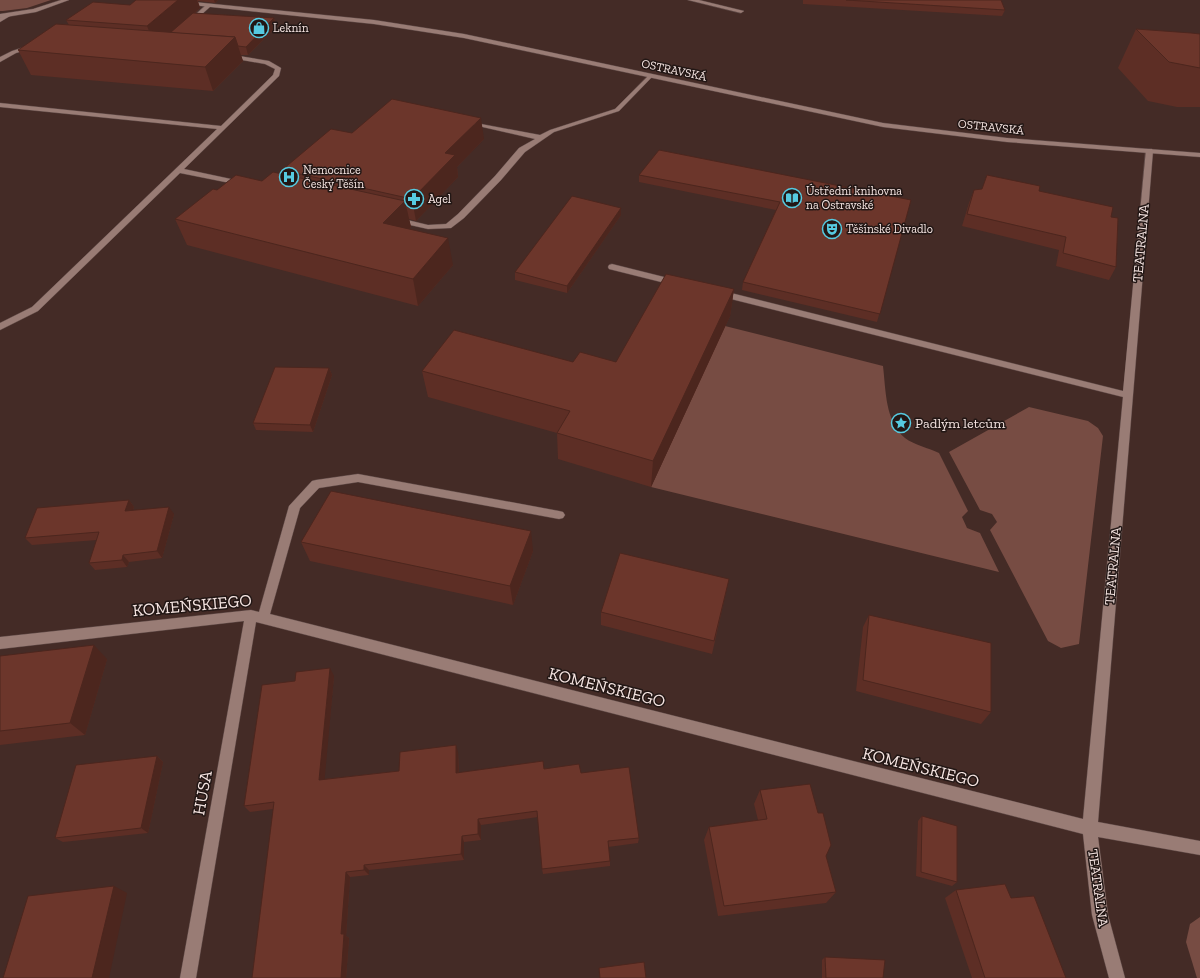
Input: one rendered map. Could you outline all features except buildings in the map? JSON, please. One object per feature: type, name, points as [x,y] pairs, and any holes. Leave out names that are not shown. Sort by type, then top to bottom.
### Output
[{"type":"street","points":[[0,20],[3,16],[42,9],[66,0]]},
{"type":"street","points":[[691,0],[741,11]]},
{"type":"street","name":"OSTRAVSKÁ","points":[[180,3],[274,11],[374,22],[464,36],[883,125],[1007,140],[1200,155]]},
{"type":"street","points":[[184,27],[208,6]]},
{"type":"street","points":[[0,60],[14,52],[38,45]]},
{"type":"street","points":[[0,327],[35,309],[276,76],[278,68],[267,62],[223,56]]},
{"type":"street","points":[[390,218],[428,227],[448,226],[461,216],[522,150],[558,129],[616,110],[650,76]]},
{"type":"street","points":[[0,105],[223,128]]},
{"type":"street","points":[[456,120],[542,138]]},
{"type":"street","name":"TEATRALNA","points":[[1117,978],[1100,915],[1090,828],[1148,151]]},
{"type":"street","points":[[178,170],[246,185]]},
{"type":"street","points":[[612,266],[686,285]]},
{"type":"street","points":[[708,291],[1128,394]]},
{"type":"street","name":"HUSA","points":[[188,978],[257,616],[295,506],[316,484],[358,478],[559,515]]},
{"type":"street","name":"KOMEŃSKIEGO","points":[[0,643],[257,616],[1090,828],[1200,848]]},
{"type":"shaded area","points":[[0,0],[51,0],[27,8],[0,11]]},
{"type":"shaded area","points":[[725,326],[883,366],[886,395],[890,414],[898,431],[905,438],[917,445],[939,453],[968,511],[962,517],[967,528],[980,533],[999,572],[651,487]]},
{"type":"shaded area","points":[[1029,407],[1088,421],[1098,428],[1103,436],[1079,644],[1061,648],[1048,641],[990,530],[997,522],[992,514],[980,510],[949,452]]},
{"type":"shaded area","points":[[1200,917],[1200,978],[1197,978],[1186,942],[1190,924]]},
{"type":"place","name":"Leknín","points":[[259,28]]},
{"type":"place","name":"Nemocnice Český Těšín","points":[[289,177]]},
{"type":"place","name":"Ústřední knihovna na Ostravské","points":[[792,198]]},
{"type":"place","name":"Agel","points":[[414,199]]},
{"type":"place","name":"Těšínské Divadlo","points":[[832,229]]},
{"type":"place","name":"Padlým letcům","points":[[901,423]]}]
